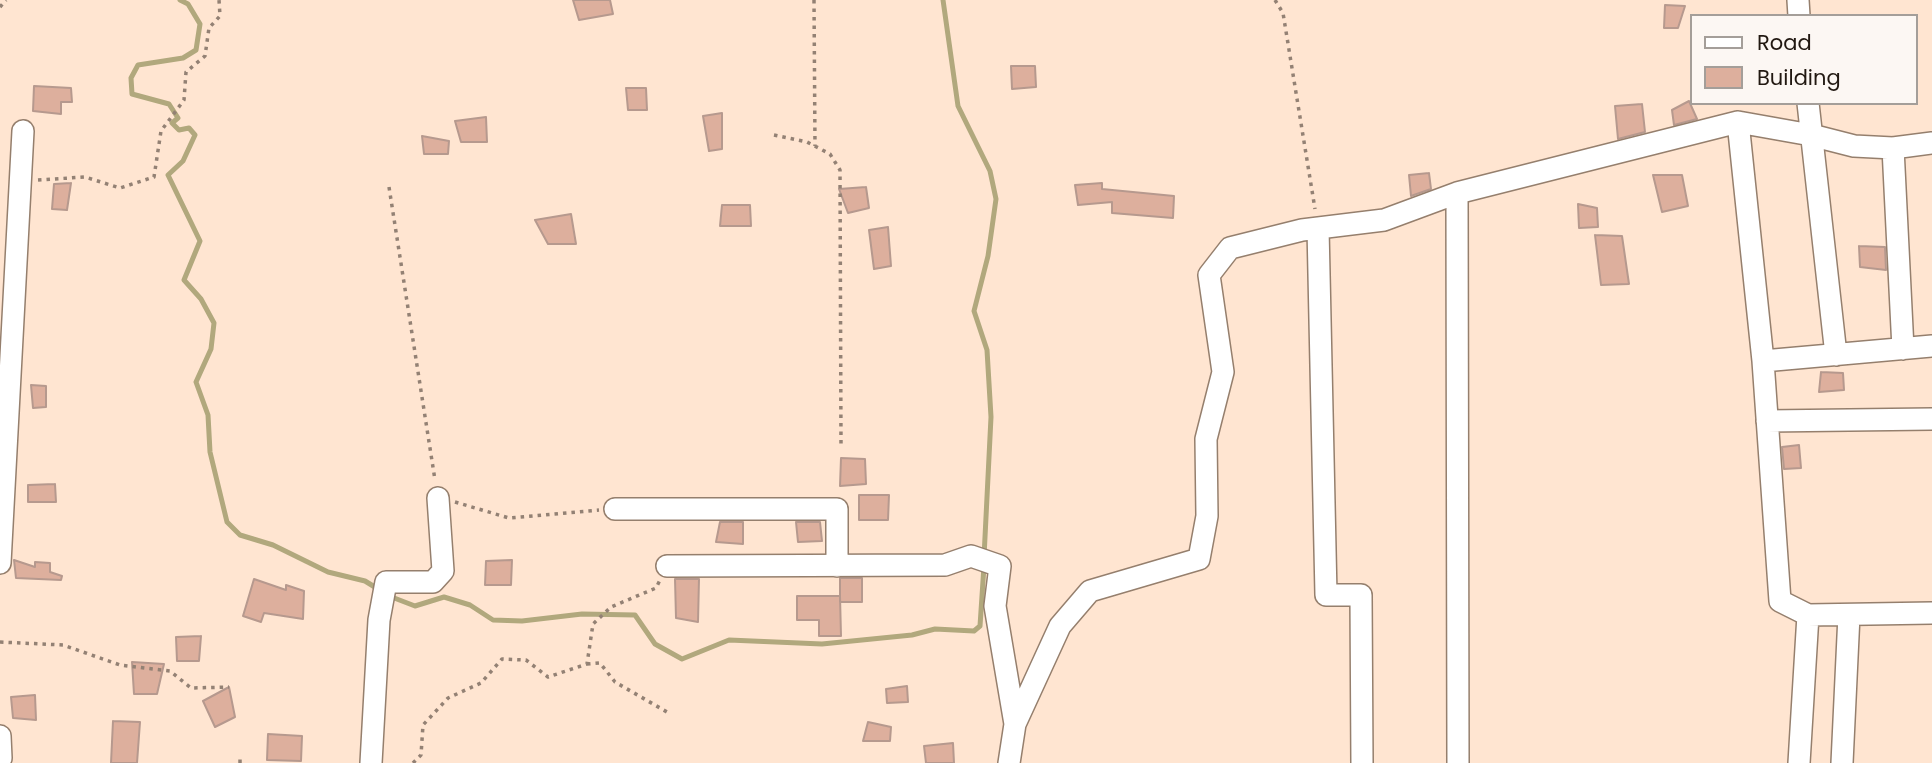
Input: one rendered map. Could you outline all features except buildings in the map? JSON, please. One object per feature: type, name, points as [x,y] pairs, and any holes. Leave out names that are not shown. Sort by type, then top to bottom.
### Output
[{"type":"street","points":[[1808,105],[1836,355]]},
{"type":"street","points":[[1738,122],[1763,361],[1780,600],[1808,615],[1932,613]]},
{"type":"street","points":[[1009,763],[1015,724],[1060,626],[1090,591],[1199,559],[1207,516],[1206,439],[1223,372],[1209,275],[1230,248],[1318,228],[1384,220],[1457,193],[1738,122],[1854,146],[1893,148],[1932,143]]},
{"type":"street","points":[[0,563],[23,131]]},
{"type":"street","points":[[1893,148],[1903,349]]},
{"type":"street","points":[[1457,193],[1458,763]]},
{"type":"street","points":[[1318,228],[1326,595],[1361,595],[1362,763]]},
{"type":"street","points":[[1763,361],[1932,346]]},
{"type":"street","points":[[1767,421],[1932,419]]},
{"type":"street","points":[[371,763],[379,620],[386,582],[433,582],[443,571],[438,498]]},
{"type":"street","points":[[615,509],[836,509],[837,566]]},
{"type":"street","points":[[667,566],[946,565],[971,556],[1000,566],[995,606],[1015,724]]},
{"type":"street","points":[[1799,763],[1808,615]]},
{"type":"street","points":[[1842,763],[1849,615]]},
{"type":"street","points":[[0,736],[1,758]]},
{"type":"path","points":[[0,7],[6,0]]},
{"type":"path","points":[[22,181],[85,177],[120,188],[154,177],[161,131],[184,100],[186,72],[205,55],[209,28],[220,16],[219,0]]},
{"type":"path","points":[[814,0],[815,146]]},
{"type":"path","points":[[1275,0],[1283,13],[1318,228]]},
{"type":"path","points":[[774,135],[815,146],[830,154],[839,170],[841,444]]},
{"type":"path","points":[[389,187],[438,498],[509,518],[615,509]]},
{"type":"path","points":[[587,664],[593,624],[611,607],[656,588],[667,566]]},
{"type":"path","points":[[0,642],[63,645],[120,665],[170,671],[191,688],[229,687]]},
{"type":"path","points":[[413,763],[421,755],[423,724],[448,698],[481,683],[502,659],[526,660],[548,677],[587,664],[600,663],[615,682],[667,712]]},
{"type":"waterway","points":[[180,0],[188,4],[200,24],[196,50],[183,58],[138,65],[131,78],[132,94],[169,104],[178,118],[172,123],[179,130],[189,128],[195,135],[183,161],[168,175],[200,241],[184,280],[201,299],[214,323],[211,349],[196,382],[208,415],[210,452],[227,522],[240,535],[273,545],[328,572],[365,581],[378,589]]},
{"type":"waterway","points":[[943,0],[958,106],[990,171],[996,199],[988,256],[974,311],[987,350],[991,417],[984,557]]},
{"type":"waterway","points":[[389,596],[415,606],[444,597],[470,605],[493,620],[522,621],[582,614],[635,615],[655,644],[682,659],[729,640],[822,644],[912,635],[935,629],[974,631],[980,626],[984,566]]}]
